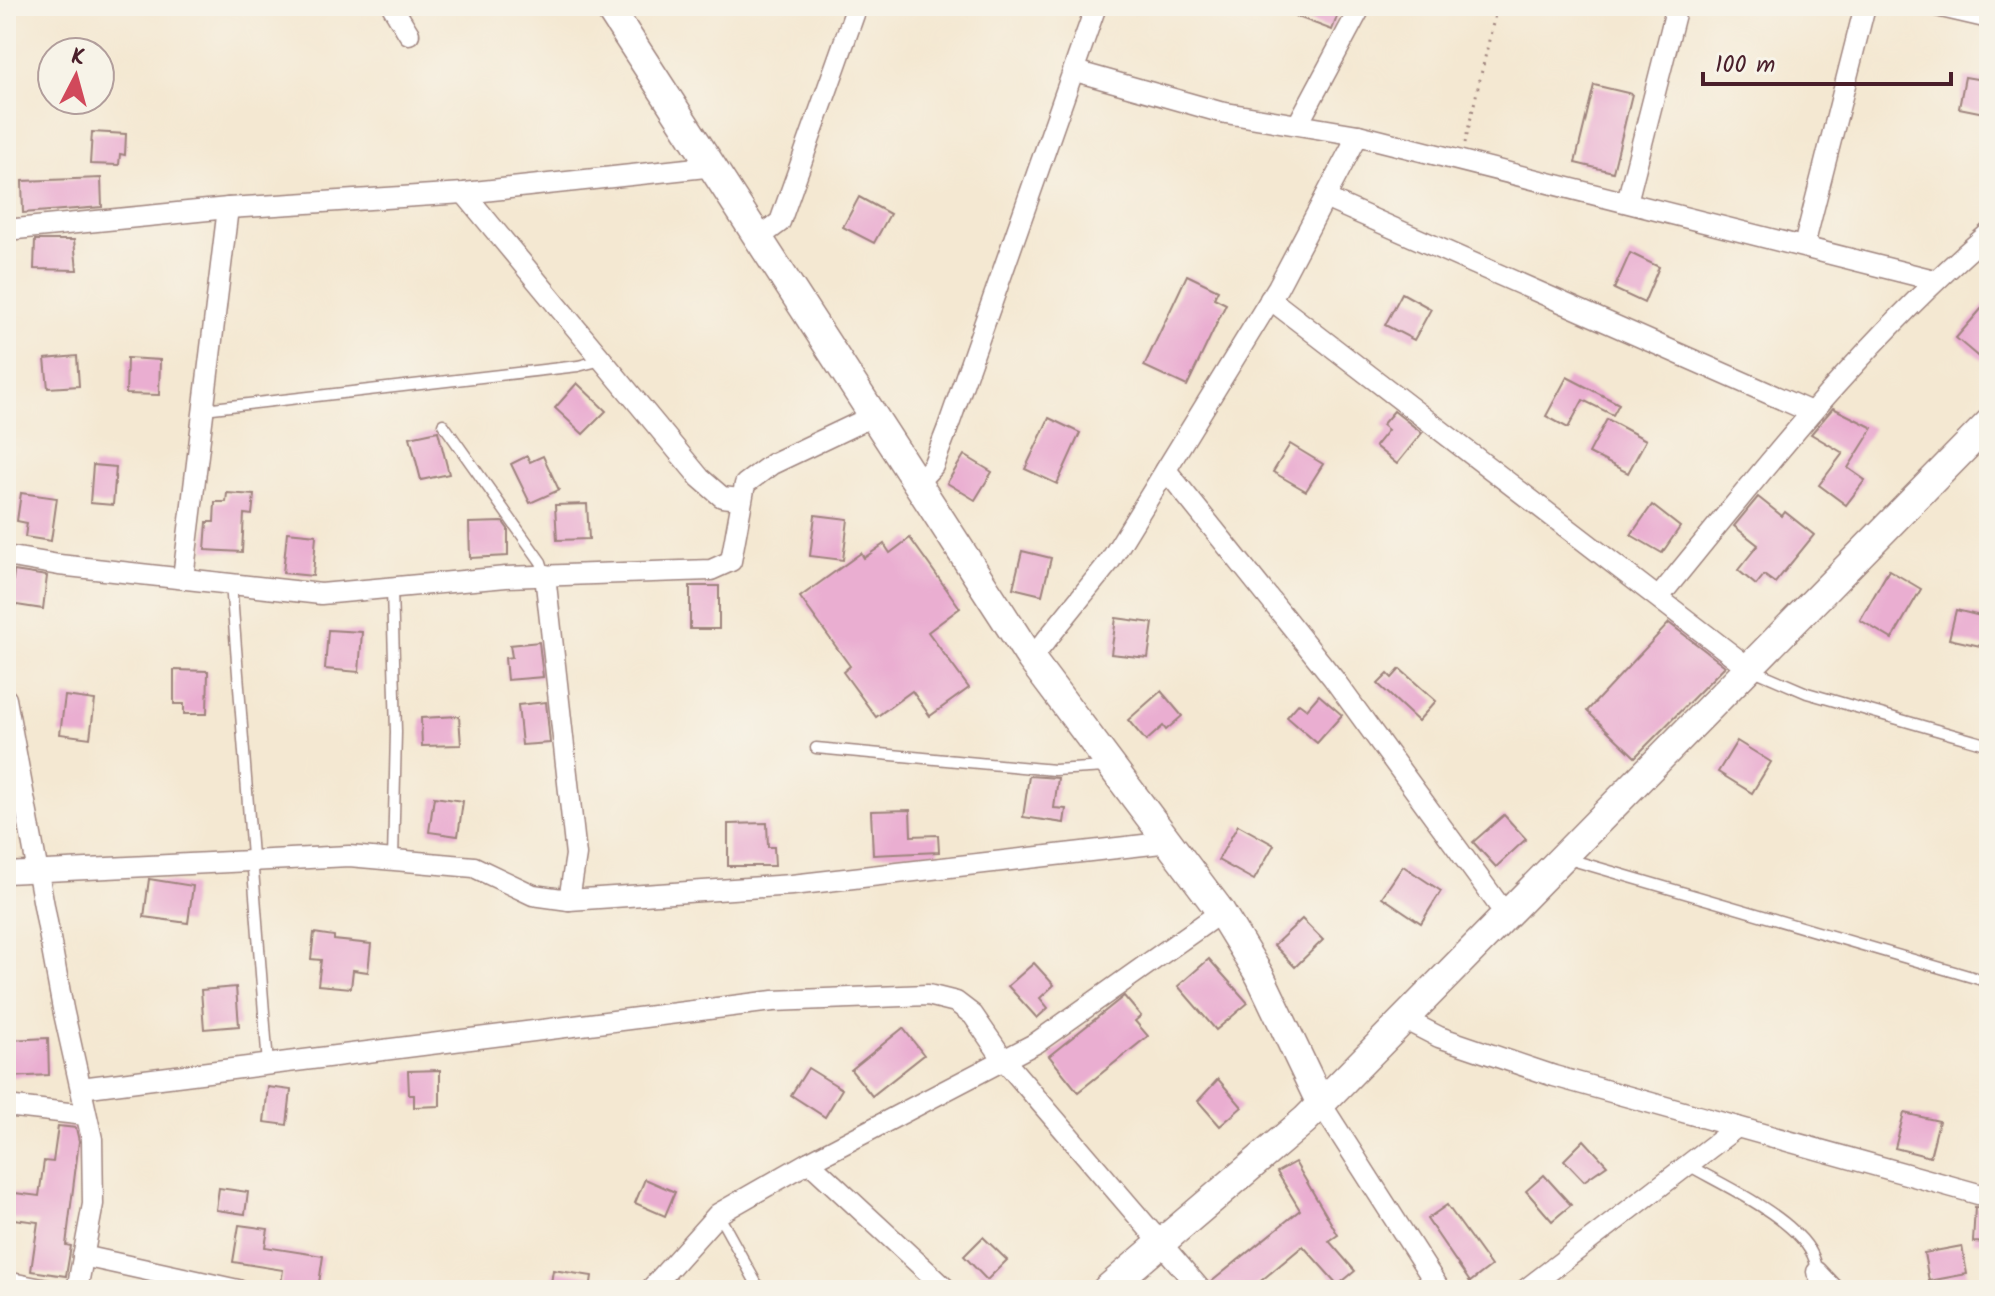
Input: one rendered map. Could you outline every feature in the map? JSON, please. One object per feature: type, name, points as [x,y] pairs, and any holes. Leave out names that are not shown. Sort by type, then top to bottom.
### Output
[{"type":"street","points":[[392,6],[409,34]]},
{"type":"street","points":[[608,6],[715,166],[1031,659],[1221,912],[1260,976],[1321,1104],[1440,1290]]},
{"type":"street","points":[[760,237],[780,222],[857,6]]},
{"type":"street","points":[[917,483],[933,466],[947,430],[1096,6]]},
{"type":"street","points":[[1298,124],[1361,6]]},
{"type":"street","points":[[1627,202],[1677,6]]},
{"type":"street","points":[[1804,246],[1865,6]]},
{"type":"street","points":[[1937,6],[1989,18]]},
{"type":"street","points":[[1075,71],[1220,112],[1358,135],[1934,280]]},
{"type":"street","points":[[1031,659],[1110,561],[1270,299],[1358,135]]},
{"type":"street","points":[[6,230],[228,208],[464,193],[715,166]]},
{"type":"street","points":[[464,193],[700,478],[722,497],[740,499]]},
{"type":"street","points":[[1325,198],[1811,412]]},
{"type":"street","points":[[183,578],[228,208]]},
{"type":"street","points":[[1659,597],[1811,412],[1934,280],[1989,233]]},
{"type":"street","points":[[1270,299],[1749,668]]},
{"type":"street","points":[[6,556],[321,594],[545,575],[711,570],[731,561],[739,532],[740,499],[745,484],[772,464],[875,415]]},
{"type":"street","points":[[1106,1290],[1321,1104],[1989,423]]},
{"type":"street","points":[[1166,470],[1333,678],[1506,915]]},
{"type":"street","points":[[545,575],[576,855],[569,900]]},
{"type":"street","points":[[6,699],[8,725],[92,1139],[93,1204],[77,1290]]},
{"type":"street","points":[[6,873],[349,856],[474,867],[533,895],[569,900],[792,885],[1170,842]]},
{"type":"street","points":[[650,1290],[718,1214],[809,1162],[1036,1043],[1221,912]]},
{"type":"street","points":[[81,1088],[773,1001],[928,995],[956,1002],[973,1015],[1004,1060],[1201,1290]]},
{"type":"street","points":[[1404,1019],[1439,1037],[1554,1076],[1989,1197]]},
{"type":"street","points":[[6,1106],[86,1115]]},
{"type":"street","points":[[1525,1290],[1737,1127]]},
{"type":"street","points":[[809,1162],[947,1290]]},
{"type":"street","points":[[83,1256],[238,1290]]},
{"type":"street","points":[[1814,1281],[1834,1290]]},
{"type":"street","points":[[6,1282],[47,1290]]},
{"type":"lane","points":[[204,409],[578,366],[602,360]]},
{"type":"lane","points":[[443,424],[541,562],[545,575]]},
{"type":"lane","points":[[231,583],[268,1065]]},
{"type":"lane","points":[[392,589],[396,732],[393,860]]},
{"type":"lane","points":[[1749,668],[1807,693],[1989,745]]},
{"type":"lane","points":[[816,748],[1054,770],[1112,766]]},
{"type":"lane","points":[[1563,857],[1989,982]]},
{"type":"lane","points":[[1690,1166],[1803,1236],[1814,1256],[1814,1281]]},
{"type":"lane","points":[[718,1214],[760,1290]]},
{"type":"path","points":[[1461,161],[1497,6]]},
{"type":"building","points":[[1299,6],[1341,6],[1332,30],[1295,16]]},
{"type":"building","points":[[1965,77],[1989,81],[1989,114],[1959,108]]},
{"type":"building","points":[[1594,85],[1632,94],[1613,172],[1575,163]]},
{"type":"building","points":[[92,132],[126,134],[125,155],[120,154],[119,165],[90,164]]},
{"type":"building","points":[[101,178],[102,207],[23,213],[22,181]]},
{"type":"building","points":[[859,197],[890,214],[874,243],[843,227]]},
{"type":"building","points":[[35,240],[74,240],[77,270],[34,269]]},
{"type":"building","points":[[1630,253],[1659,267],[1644,303],[1614,289]]},
{"type":"building","points":[[1187,275],[1218,290],[1214,298],[1226,304],[1187,386],[1144,366]]},
{"type":"building","points":[[1402,293],[1431,309],[1414,340],[1385,325]]},
{"type":"building","points":[[1989,300],[1989,366],[1956,338]]},
{"type":"building","points":[[77,356],[79,386],[48,388],[45,359]]},
{"type":"building","points":[[127,358],[160,360],[159,395],[126,394]]},
{"type":"building","points":[[1567,377],[1619,404],[1613,415],[1583,400],[1568,428],[1546,416]]},
{"type":"building","points":[[577,383],[606,411],[583,434],[555,408]]},
{"type":"building","points":[[1833,408],[1873,428],[1848,468],[1865,480],[1846,505],[1819,485],[1843,453],[1811,434]]},
{"type":"building","points":[[1394,411],[1422,433],[1397,464],[1375,446],[1388,430],[1382,425]]},
{"type":"building","points":[[1049,418],[1080,433],[1057,484],[1025,469]]},
{"type":"building","points":[[1607,419],[1646,440],[1628,473],[1589,453]]},
{"type":"building","points":[[438,431],[449,474],[421,480],[410,437]]},
{"type":"building","points":[[1290,444],[1323,464],[1306,491],[1273,472]]},
{"type":"building","points":[[964,455],[992,472],[975,500],[947,483]]},
{"type":"building","points":[[527,456],[530,462],[543,456],[559,490],[530,503],[511,464]]},
{"type":"building","points":[[93,465],[116,467],[113,505],[90,503]]},
{"type":"building","points":[[21,493],[57,498],[51,541],[25,537],[27,523],[17,521]]},
{"type":"building","points":[[227,493],[254,495],[252,515],[244,514],[242,552],[205,550],[207,522],[214,522],[215,502],[226,502]]},
{"type":"building","points":[[1758,497],[1782,516],[1785,512],[1814,535],[1775,583],[1764,575],[1756,585],[1738,570],[1758,545],[1734,526]]},
{"type":"building","points":[[587,504],[589,539],[557,540],[555,505]]},
{"type":"building","points":[[1652,505],[1680,527],[1662,553],[1631,535]]},
{"type":"building","points":[[815,515],[848,519],[843,560],[810,556]]},
{"type":"building","points":[[503,522],[508,529],[508,556],[470,558],[469,523]]},
{"type":"building","points":[[287,532],[316,535],[313,576],[283,573]]},
{"type":"building","points":[[910,538],[960,608],[928,632],[969,688],[930,716],[912,691],[876,717],[843,672],[850,666],[800,597],[861,553],[864,558],[884,544],[890,553]]},
{"type":"building","points":[[1022,551],[1051,558],[1042,595],[1013,588]]},
{"type":"building","points":[[1889,570],[1921,589],[1892,639],[1860,620]]},
{"type":"building","points":[[14,571],[47,576],[43,609],[10,604]]},
{"type":"building","points":[[690,586],[719,586],[719,629],[690,629]]},
{"type":"building","points":[[1956,610],[1989,618],[1989,648],[1949,639]]},
{"type":"building","points":[[1116,618],[1153,623],[1148,658],[1111,654]]},
{"type":"building","points":[[1669,623],[1725,666],[1635,757],[1587,711]]},
{"type":"building","points":[[328,630],[362,632],[359,672],[325,669]]},
{"type":"building","points":[[539,642],[543,677],[507,680],[505,658],[512,657],[510,645]]},
{"type":"building","points":[[1400,669],[1436,701],[1418,721],[1378,684],[1388,674],[1392,678]]},
{"type":"building","points":[[174,670],[208,671],[207,714],[184,714],[184,704],[174,704]]},
{"type":"building","points":[[1161,691],[1182,716],[1166,730],[1163,726],[1146,741],[1128,720]]},
{"type":"building","points":[[1319,695],[1342,715],[1317,743],[1287,717],[1299,703],[1307,709]]},
{"type":"building","points":[[65,696],[95,700],[90,738],[60,734]]},
{"type":"building","points":[[546,702],[550,743],[522,745],[518,705]]},
{"type":"building","points":[[459,716],[461,745],[422,746],[421,718]]},
{"type":"building","points":[[1737,741],[1771,762],[1752,793],[1718,772]]},
{"type":"building","points":[[1029,776],[1058,778],[1054,808],[1066,809],[1064,823],[1023,817]]},
{"type":"building","points":[[434,797],[463,801],[458,836],[429,832]]},
{"type":"building","points":[[910,810],[911,836],[938,835],[939,852],[873,855],[871,811]]},
{"type":"building","points":[[1504,815],[1526,839],[1496,867],[1473,842]]},
{"type":"building","points":[[767,823],[768,847],[774,847],[775,866],[728,866],[728,824]]},
{"type":"building","points":[[1238,825],[1274,845],[1254,880],[1218,860]]},
{"type":"building","points":[[1403,866],[1441,891],[1421,923],[1382,897]]},
{"type":"building","points":[[149,879],[193,886],[188,923],[144,917]]},
{"type":"building","points":[[1302,919],[1323,940],[1295,967],[1274,945]]},
{"type":"building","points":[[314,933],[334,936],[334,940],[371,944],[368,972],[353,970],[351,988],[318,985],[321,960],[311,959]]},
{"type":"building","points":[[1209,959],[1248,1003],[1216,1030],[1178,986]]},
{"type":"building","points":[[1034,963],[1054,985],[1040,998],[1048,1008],[1037,1018],[1008,986]]},
{"type":"building","points":[[236,987],[239,1026],[204,1029],[201,990]]},
{"type":"building","points":[[1124,996],[1141,1016],[1135,1021],[1148,1036],[1078,1092],[1049,1056]]},
{"type":"building","points":[[903,1028],[924,1055],[872,1096],[851,1070]]},
{"type":"building","points":[[48,1038],[49,1075],[10,1077],[9,1040]]},
{"type":"building","points":[[808,1068],[842,1089],[825,1117],[791,1095]]},
{"type":"building","points":[[440,1070],[440,1106],[414,1107],[414,1095],[409,1095],[408,1071]]},
{"type":"building","points":[[1218,1079],[1242,1107],[1220,1126],[1198,1101]]},
{"type":"building","points":[[268,1087],[291,1090],[287,1125],[264,1122]]},
{"type":"building","points":[[1904,1113],[1939,1121],[1930,1157],[1895,1148]]},
{"type":"building","points":[[58,1126],[76,1128],[79,1141],[66,1245],[71,1246],[66,1276],[31,1271],[38,1222],[6,1218],[6,1192],[39,1196],[44,1161],[53,1162]]},
{"type":"building","points":[[1584,1140],[1607,1165],[1584,1181],[1564,1160]]},
{"type":"building","points":[[1295,1162],[1338,1235],[1329,1241],[1355,1271],[1338,1285],[1303,1246],[1250,1290],[1214,1290],[1211,1282],[1300,1210],[1277,1172]]},
{"type":"building","points":[[1544,1175],[1571,1205],[1552,1221],[1526,1191]]},
{"type":"building","points":[[645,1179],[675,1192],[665,1216],[635,1203]]},
{"type":"building","points":[[219,1188],[248,1192],[245,1214],[216,1210]]},
{"type":"building","points":[[1447,1205],[1491,1266],[1470,1282],[1427,1219]]},
{"type":"building","points":[[1975,1207],[1989,1210],[1989,1243],[1973,1242]]},
{"type":"building","points":[[239,1225],[268,1229],[265,1247],[323,1256],[318,1290],[280,1290],[283,1270],[233,1262]]},
{"type":"building","points":[[983,1237],[1007,1260],[987,1280],[964,1256]]},
{"type":"building","points":[[1962,1246],[1967,1274],[1929,1281],[1924,1253]]},
{"type":"building","points":[[553,1270],[592,1276],[590,1290],[550,1290]]}]
